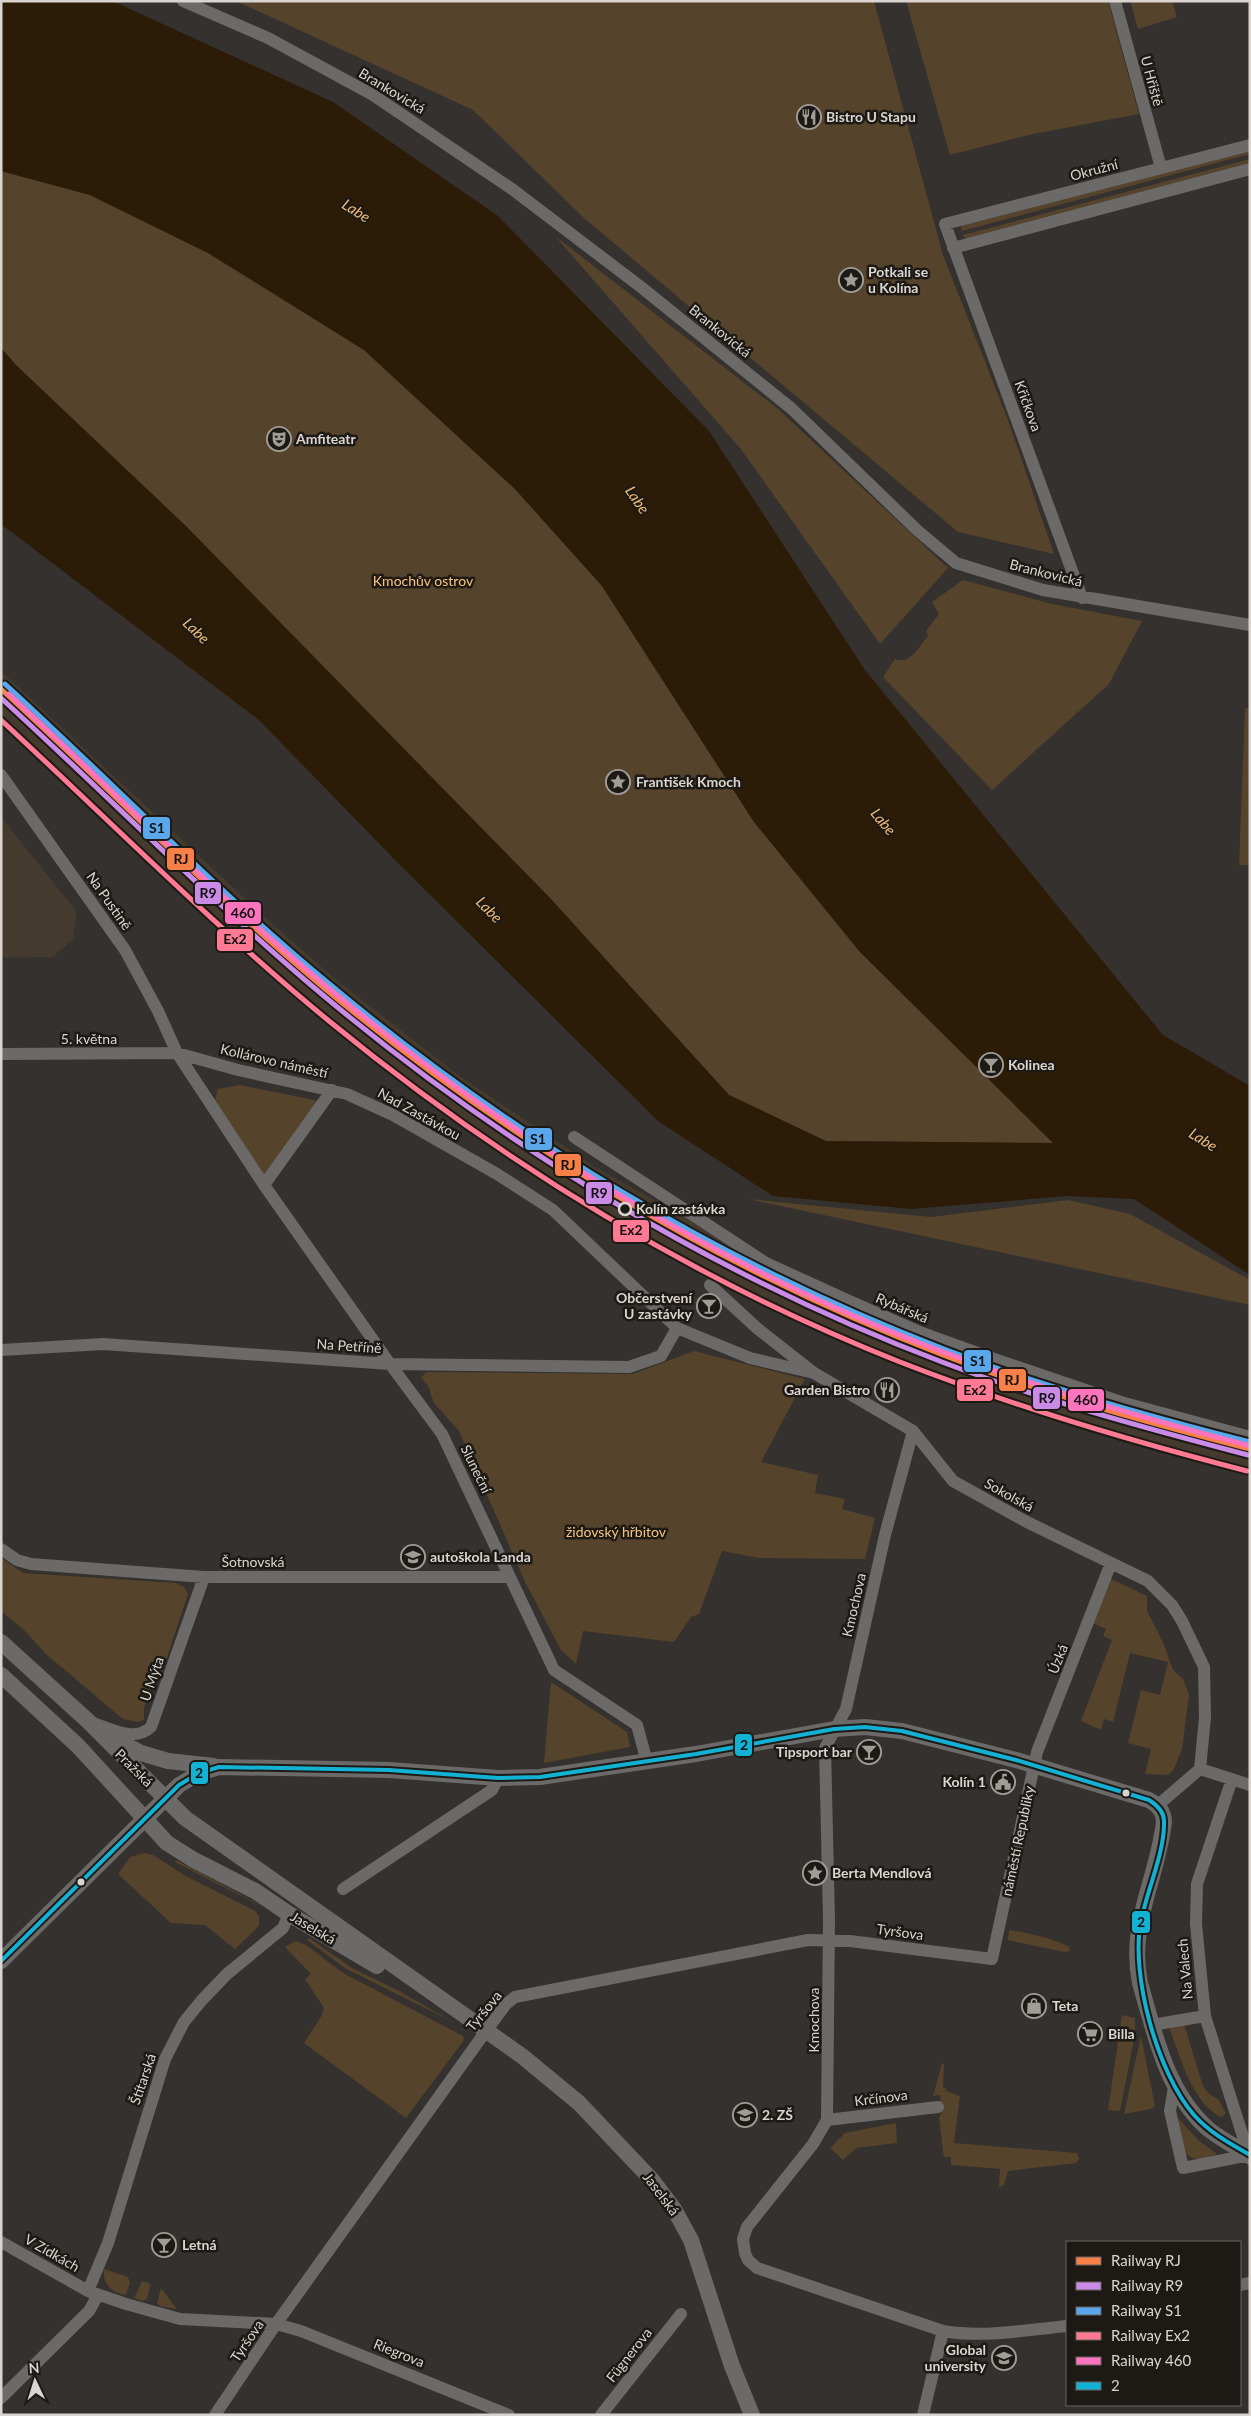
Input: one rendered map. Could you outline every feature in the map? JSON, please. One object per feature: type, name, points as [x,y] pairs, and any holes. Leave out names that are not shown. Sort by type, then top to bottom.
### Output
[{"type":"street","name":"Brankovická","points":[[183,1],[268,38],[373,95],[512,189],[641,287],[792,409],[917,530],[956,563],[1043,590],[1250,625]]},
{"type":"street","name":"U Hřiště","points":[[1115,1],[1161,168]]},
{"type":"street","name":"Okružní","points":[[945,224],[1250,145]]},
{"type":"street","points":[[953,248],[1250,169]]},
{"type":"street","name":"Křičkova","points":[[945,224],[1082,598]]},
{"type":"street","name":"Na Pustině","points":[[1,775],[125,950],[158,1010],[177,1053]]},
{"type":"street","points":[[177,1053],[264,1185]]},
{"type":"street","name":"5. května","points":[[1,1054],[177,1053]]},
{"type":"street","name":"Kollárovo náměstí","points":[[177,1053],[238,1070],[332,1090],[264,1185]]},
{"type":"street","name":"Nad Zastávkou","points":[[332,1090],[348,1094],[393,1115],[497,1174],[553,1210],[677,1328],[750,1358],[814,1373]]},
{"type":"street","name":"Rybářská","points":[[574,1137],[766,1263],[855,1304],[922,1333],[1121,1402],[1250,1437]]},
{"type":"street","name":"Sluneční","points":[[264,1185],[390,1364],[442,1434],[554,1670],[637,1725],[647,1762]]},
{"type":"street","name":"Sokolská","points":[[710,1285],[758,1328],[814,1373],[913,1431],[953,1481],[1025,1521],[1148,1581],[1162,1593],[1182,1621],[1204,1667],[1205,1717],[1200,1770]]},
{"type":"street","name":"Na Petříně","points":[[1,1350],[103,1344],[390,1364],[629,1367],[661,1356],[677,1328]]},
{"type":"street","name":"Kmochova","points":[[913,1431],[885,1535],[846,1709],[825,1748],[829,1939],[829,2094],[827,2120],[813,2144],[747,2227],[743,2245],[746,2256],[757,2268],[943,2331],[958,2334],[997,2334],[1066,2326]]},
{"type":"street","name":"Šotnovská","points":[[1,1549],[18,1560],[31,1564],[204,1577],[510,1577]]},
{"type":"street","name":"Úzká","points":[[1034,1766],[1037,1752],[1112,1563]]},
{"type":"street","name":"U Mýta","points":[[92,1725],[132,1736],[144,1733],[154,1721],[204,1577]]},
{"type":"street","name":"Pražská","points":[[1,1642],[92,1725],[165,1799],[179,1784],[199,1773],[219,1767],[389,1770],[498,1778],[540,1778],[647,1762],[834,1729],[887,1728],[1034,1766]]},
{"type":"street","name":"Pražská","points":[[1,1675],[78,1746],[145,1819]]},
{"type":"street","points":[[92,1725],[141,1753],[168,1761],[219,1767]]},
{"type":"street","name":"náměstí Republiky","points":[[992,1959],[1034,1766],[1149,1800],[1158,1805]]},
{"type":"street","points":[[1249,2156],[1209,2130],[1193,2114],[1174,2087],[1152,2026],[1136,1966],[1137,1932],[1156,1865],[1164,1822],[1164,1817],[1158,1805],[1200,1770],[1250,1785]]},
{"type":"street","points":[[343,1889],[492,1790],[498,1778]]},
{"type":"street","name":"Na Valech","points":[[1232,1779],[1196,1884],[1196,1924],[1205,2016],[1249,2156]]},
{"type":"street","points":[[1,1961],[165,1799]]},
{"type":"street","name":"Jaselská","points":[[165,1799],[185,1818],[551,2078],[579,2103],[652,2180],[674,2210],[691,2240],[732,2366],[752,2415]]},
{"type":"street","name":"Jaselská","points":[[145,1819],[174,1847],[194,1860],[255,1891],[289,1914],[486,2031]]},
{"type":"street","name":"Štítarská","points":[[1,2398],[89,2311],[159,2076],[184,2022],[227,1974],[283,1928],[289,1914]]},
{"type":"street","name":"Tyršova","points":[[215,2415],[276,2324],[486,2031],[506,2004],[515,1997],[808,1940],[829,1939],[992,1959]]},
{"type":"street","points":[[1152,2026],[1205,2016]]},
{"type":"street","points":[[1174,2087],[1170,2111],[1183,2168],[1249,2156]]},
{"type":"street","name":"Krčínova","points":[[827,2120],[938,2107]]},
{"type":"street","name":"V Zídkách","points":[[1,2242],[93,2293],[180,2319],[276,2324]]},
{"type":"street","name":"Fügnerova","points":[[601,2415],[681,2314]]},
{"type":"street","name":"Riegrova","points":[[276,2324],[320,2338],[509,2415]]},
{"type":"street","points":[[923,2415],[943,2331]]},
{"type":"shaded area","points":[[1,671],[267,919],[334,978],[457,1074],[595,1167],[755,1256],[979,1353],[1250,1436],[1250,1472],[1108,1434],[966,1388],[893,1360],[739,1289],[575,1198],[435,1104],[377,1061],[242,946],[1,721]]},
{"type":"shaded area","points":[[1,817],[77,912],[73,939],[53,957],[1,958]]},
{"type":"green space","points":[[236,1],[874,1],[943,255],[1008,420],[1054,554],[958,532],[585,219],[473,110]]},
{"type":"green space","points":[[906,1],[1108,1],[1139,114],[1033,134],[950,155]]},
{"type":"green space","points":[[1130,1],[1172,1],[1177,17],[1138,29]]},
{"type":"green space","points":[[1250,150],[1250,154],[962,231],[961,226]]},
{"type":"green space","points":[[1250,159],[1250,163],[965,239],[963,235]]},
{"type":"green space","name":"Kmochův ostrov","points":[[1,171],[90,195],[208,253],[364,350],[515,489],[602,586],[754,822],[860,952],[1054,1143],[826,1141],[729,1095],[550,898],[1,348]]},
{"type":"green space","points":[[555,236],[778,409],[948,568],[880,644],[740,448]]},
{"type":"green space","points":[[963,580],[1052,604],[1142,621],[1109,684],[992,790],[883,677],[895,659],[905,660],[910,657],[918,650],[928,636],[926,631],[939,614],[932,602]]},
{"type":"green space","points":[[1245,708],[1250,709],[1250,865],[1239,865]]},
{"type":"green space","points":[[240,1085],[319,1101],[265,1176],[215,1100],[218,1089]]},
{"type":"green space","points":[[748,1199],[931,1217],[1068,1200],[1130,1214],[1250,1280],[1250,1305]]},
{"type":"green space","name":"židovský hřbitov","points":[[694,1351],[805,1379],[761,1462],[818,1475],[815,1493],[845,1499],[842,1509],[875,1518],[865,1559],[759,1558],[722,1551],[699,1614],[691,1617],[674,1642],[583,1631],[576,1664],[561,1650],[526,1584],[459,1431],[434,1403],[428,1386],[421,1377],[427,1372],[633,1374]]},
{"type":"green space","points":[[1,1558],[23,1573],[176,1583],[184,1587],[188,1594],[161,1675],[156,1675],[144,1708],[144,1720],[138,1722],[123,1719],[47,1655],[26,1632],[1,1611]]},
{"type":"green space","points":[[1111,1579],[1147,1596],[1147,1611],[1163,1642],[1173,1670],[1183,1679],[1189,1695],[1182,1749],[1174,1769],[1168,1775],[1145,1774],[1151,1749],[1128,1743],[1141,1690],[1160,1695],[1168,1662],[1130,1653],[1113,1722],[1104,1719],[1101,1730],[1081,1721],[1112,1640],[1103,1636],[1106,1629],[1093,1623]]},
{"type":"green space","points":[[551,1682],[627,1732],[630,1747],[544,1763]]},
{"type":"green space","points":[[145,1853],[153,1855],[184,1875],[255,1911],[259,1917],[259,1926],[235,1949],[205,1925],[171,1923],[118,1874],[130,1857]]},
{"type":"green space","points":[[176,1860],[260,1905],[261,1906],[175,1862]]},
{"type":"green space","points":[[1009,1930],[1051,1939],[1070,1948],[1069,1951],[1064,1952],[1008,1940]]},
{"type":"green space","points":[[309,1938],[352,1968],[399,1991],[455,2023],[345,1968],[307,1940]]},
{"type":"green space","points":[[296,1941],[306,1945],[343,1973],[463,2036],[464,2040],[406,2118],[304,2043],[322,2015],[324,2008],[305,1979],[311,1974],[285,1947]]},
{"type":"green space","points":[[1122,2015],[1135,2018],[1135,2034],[1120,2111],[1108,2110]]},
{"type":"green space","points":[[1184,2024],[1203,2086],[1209,2094],[1218,2099],[1226,2113],[1222,2117],[1203,2102],[1188,2078],[1169,2027]]},
{"type":"green space","points":[[1141,2036],[1155,2106],[1151,2109],[1124,2114]]},
{"type":"green space","points":[[942,2063],[944,2064],[943,2088],[960,2096],[954,2143],[1077,2153],[1079,2159],[1076,2163],[1008,2171],[1004,2185],[999,2187],[1000,2169],[951,2165],[951,2157],[944,2157],[943,2152],[939,2117],[942,2112],[940,2095],[933,2096]]},
{"type":"green space","points":[[1178,2118],[1198,2140],[1217,2154],[1196,2159],[1190,2157],[1185,2152],[1183,2146]]},
{"type":"green space","points":[[896,2123],[897,2143],[856,2148],[843,2160],[830,2148],[845,2133]]},
{"type":"green space","points":[[104,2269],[128,2277],[130,2283],[126,2295],[116,2292],[109,2287],[104,2279]]},
{"type":"green space","points":[[142,2281],[149,2283],[150,2286],[147,2299],[142,2301],[134,2298]]},
{"type":"green space","points":[[161,2288],[176,2309],[160,2306],[157,2303]]},
{"type":"water","name":"Labe","points":[[1,1],[110,1],[333,102],[498,216],[709,431],[865,670],[1163,1035],[1250,1086],[1250,1275],[1134,1199],[1068,1196],[911,1209],[773,1196],[658,1121],[396,861],[259,720],[1,524],[1,348],[16,365],[186,526],[550,898],[729,1095],[826,1141],[1053,1143],[860,952],[754,822],[602,586],[515,489],[364,350],[208,253],[90,195],[1,171]]},
{"type":"rail line","name":"S1","points":[[5,684],[204,873],[285,947],[327,982],[397,1038],[470,1092],[544,1143],[620,1191],[699,1236],[779,1277],[861,1315],[944,1349],[1096,1400],[1250,1442]]},
{"type":"rail line","name":"RJ","points":[[1,689],[241,916],[324,988],[467,1098],[542,1149],[619,1197],[697,1242],[778,1283],[860,1321],[943,1355],[1057,1395],[1250,1449]]},
{"type":"rail line","name":"460","points":[[9,694],[218,891],[348,1004],[462,1091],[521,1133],[582,1172],[706,1244],[771,1277],[886,1330],[1040,1386],[1250,1446]]},
{"type":"rail line","name":"R9","points":[[1,698],[237,920],[318,991],[462,1103],[537,1154],[615,1203],[694,1248],[775,1290],[858,1328],[942,1362],[1056,1401],[1132,1424],[1248,1455]]},
{"type":"rail line","name":"Ex2","points":[[1,720],[245,949],[329,1021],[394,1073],[462,1122],[602,1214],[748,1294],[823,1330],[900,1362],[1072,1422],[1159,1448],[1247,1471]]},
{"type":"transit line","name":"2","points":[[1,1961],[179,1785],[199,1773],[219,1767],[389,1770],[498,1778],[540,1777],[696,1754],[834,1729],[865,1727],[902,1731],[1016,1760],[1149,1800],[1160,1809],[1163,1814],[1164,1833],[1141,1921],[1139,1943],[1143,1995],[1150,2023],[1169,2075],[1194,2115],[1213,2132],[1250,2155]]},
{"type":"place","name":"Bistro U Stapu","points":[[809,117]]},
{"type":"place","name":"Potkali se u Kolína","points":[[851,280]]},
{"type":"place","name":"Amfiteatr","points":[[279,439]]},
{"type":"place","name":"František Kmoch","points":[[618,782]]},
{"type":"place","name":"Kolinea","points":[[991,1065]]},
{"type":"place","name":"Kolín zastávka","points":[[625,1209]]},
{"type":"place","name":"Občerstvení U zastávky","points":[[709,1306]]},
{"type":"place","name":"Garden Bistro","points":[[887,1390]]},
{"type":"place","name":"autoškola Landa","points":[[413,1557]]},
{"type":"place","name":"Tipsport bar","points":[[869,1752]]},
{"type":"place","name":"Kolín 1","points":[[1003,1782]]},
{"type":"place","name":"Berta Mendlová","points":[[815,1873]]},
{"type":"place","name":"Teta","points":[[1034,2006]]},
{"type":"place","name":"Billa","points":[[1090,2034]]},
{"type":"place","name":"2. ZŠ","points":[[745,2115]]},
{"type":"place","name":"Letná","points":[[164,2245]]},
{"type":"place","name":"Global university","points":[[1004,2358]]}]
